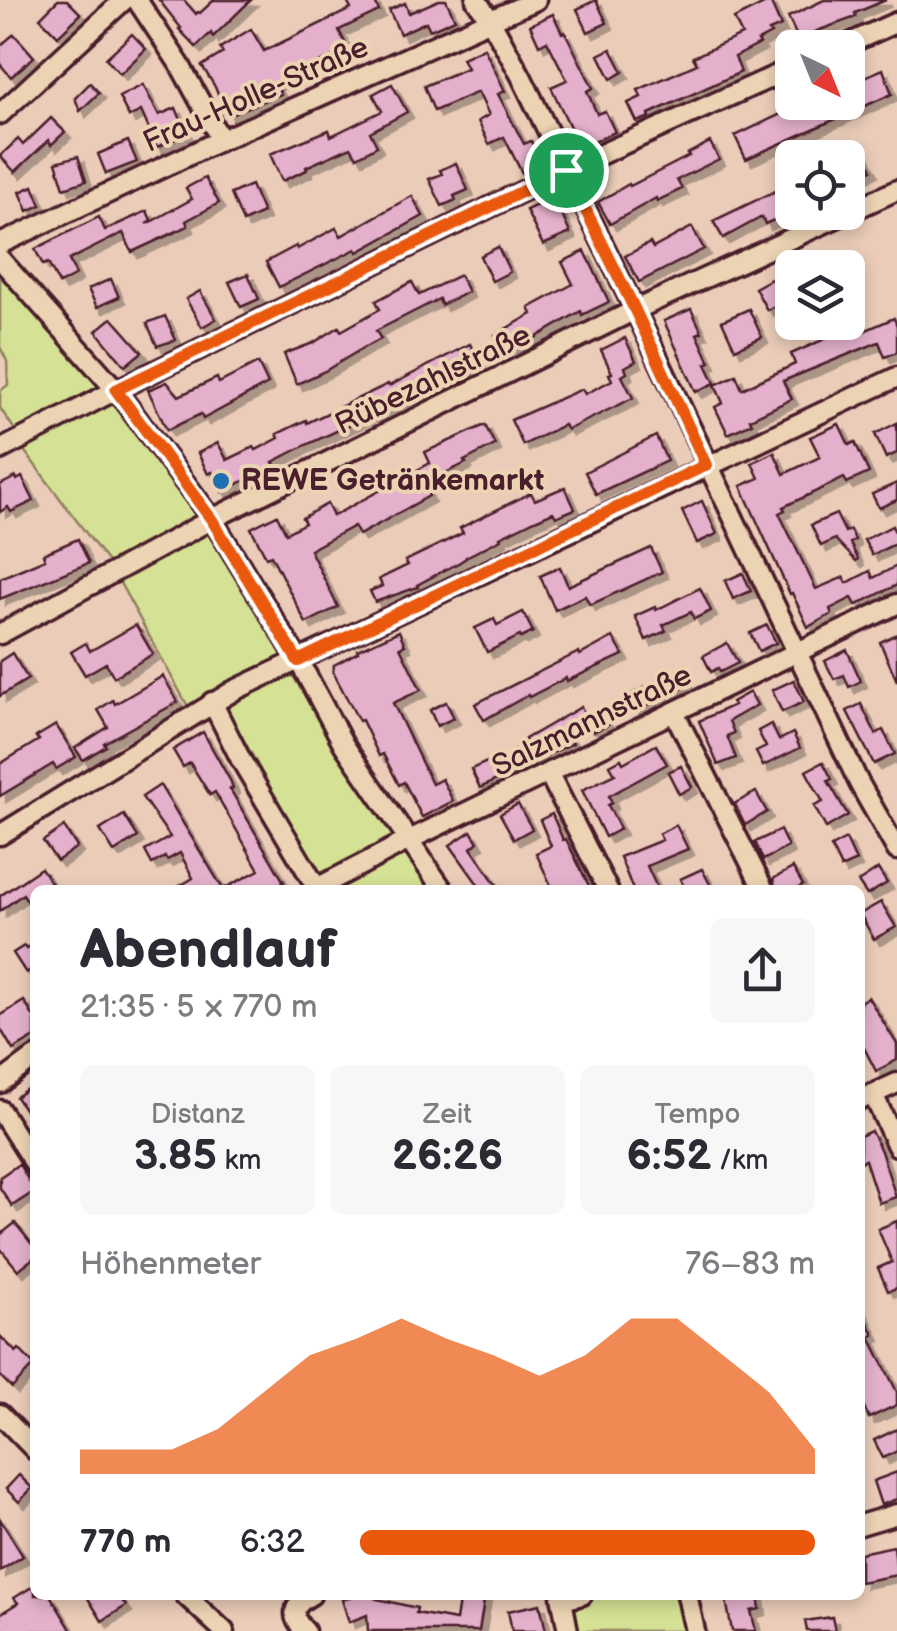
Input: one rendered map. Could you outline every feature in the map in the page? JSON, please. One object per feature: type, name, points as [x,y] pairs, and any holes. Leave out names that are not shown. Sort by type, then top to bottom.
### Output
[{"type":"street","points":[[0,114],[124,0]]},
{"type":"street","points":[[137,0],[180,65],[221,140]]},
{"type":"street","points":[[476,0],[521,76],[859,783],[897,850]]},
{"type":"street","name":"Frau-Holle-Straße","points":[[0,244],[221,140],[536,0]]},
{"type":"street","points":[[865,36],[897,22]]},
{"type":"street","points":[[0,450],[566,170],[775,76]]},
{"type":"street","name":"Rübezahlstraße","points":[[0,634],[212,520],[635,310],[897,190]]},
{"type":"street","points":[[0,259],[116,390],[212,520],[344,745],[439,885]]},
{"type":"street","points":[[0,834],[212,702],[897,377]]},
{"type":"street","name":"Salzmannstraße","points":[[324,885],[897,604]]},
{"type":"street","points":[[212,702],[314,885]]},
{"type":"street","points":[[674,712],[761,885]]},
{"type":"street","points":[[548,774],[605,885]]},
{"type":"street","points":[[0,1083],[30,1061]]},
{"type":"street","points":[[897,1083],[865,1093],[897,1146]]},
{"type":"street","points":[[0,1110],[30,1158]]},
{"type":"street","points":[[0,1414],[30,1445]]},
{"type":"street","points":[[865,1518],[897,1514]]},
{"type":"street","points":[[190,1600],[224,1631]]},
{"type":"street","points":[[302,1600],[296,1607],[297,1621],[304,1631]]},
{"type":"street","points":[[562,1600],[568,1631]]},
{"type":"street","points":[[688,1600],[695,1631]]},
{"type":"green space","points":[[0,272],[108,396],[204,524],[338,749],[428,885],[322,885],[218,694],[190,710],[110,565],[17,441],[15,430],[0,408],[0,391],[8,385],[7,361],[0,347]]},
{"type":"green space","points":[[572,1600],[680,1600],[686,1631],[579,1631]]},
{"type":"building","points":[[58,0],[67,0],[81,14],[58,36],[40,18]]},
{"type":"building","points":[[159,0],[184,0],[196,14],[214,0],[251,0],[213,37],[211,33],[196,47]]},
{"type":"building","points":[[346,0],[374,0],[379,11],[339,30],[348,49],[276,84],[281,94],[228,115],[202,66],[223,53],[220,48],[251,29],[264,51],[351,9]]},
{"type":"building","points":[[446,0],[455,19],[430,30],[426,22],[400,34],[389,10],[405,3],[409,13]]},
{"type":"building","points":[[596,0],[607,23],[588,32],[577,9]]},
{"type":"building","points":[[824,0],[886,0],[855,13],[856,17],[820,30],[794,30],[788,17]]},
{"type":"building","points":[[770,1],[781,26],[769,31],[771,34],[758,41],[760,44],[735,57],[741,72],[637,122],[628,103],[641,97],[638,90],[697,64],[693,57],[742,35],[734,19]]},
{"type":"building","points":[[553,14],[593,88],[587,91],[597,114],[605,111],[615,132],[580,148],[551,87],[567,80],[547,41],[539,45],[530,25]]},
{"type":"building","points":[[14,34],[34,57],[11,77],[0,64],[0,46]]},
{"type":"building","points":[[132,34],[146,49],[120,74],[106,58]]},
{"type":"building","points":[[484,48],[505,91],[498,94],[524,144],[531,141],[542,163],[522,173],[504,137],[489,144],[478,121],[489,115],[478,92],[434,111],[424,86],[467,68],[462,58]]},
{"type":"building","points":[[611,49],[623,72],[611,79],[599,55]]},
{"type":"building","points":[[883,69],[892,94],[865,106],[865,77]]},
{"type":"building","points":[[90,83],[99,93],[80,111],[75,98]]},
{"type":"building","points":[[392,84],[407,112],[370,132],[377,146],[357,157],[351,147],[282,181],[270,154],[329,130],[331,136],[382,111],[373,94]]},
{"type":"building","points":[[143,85],[159,115],[176,108],[187,134],[157,147],[141,111],[129,117],[119,97]]},
{"type":"building","points":[[775,117],[775,120],[834,120],[789,140],[775,140],[775,146],[746,159],[735,136]]},
{"type":"building","points":[[51,118],[65,132],[51,145],[49,140],[15,172],[0,156],[18,139],[23,145]]},
{"type":"building","points":[[128,141],[137,162],[106,174],[98,154]]},
{"type":"building","points":[[710,142],[719,159],[677,180],[682,189],[657,201],[656,198],[610,224],[598,202]]},
{"type":"building","points":[[865,155],[872,170],[865,174]]},
{"type":"building","points":[[78,156],[86,181],[64,188],[56,162]]},
{"type":"building","points":[[456,163],[468,190],[442,206],[429,179]]},
{"type":"building","points":[[205,178],[219,203],[186,221],[188,226],[132,252],[123,233],[69,260],[76,275],[59,284],[35,249],[99,217],[105,230],[147,211],[151,220],[147,224],[192,199],[186,188]]},
{"type":"building","points":[[251,185],[263,213],[243,222],[231,194]]},
{"type":"building","points":[[33,186],[41,205],[28,211],[20,192]]},
{"type":"building","points":[[775,191],[775,220],[765,224],[762,217],[723,238],[713,221]]},
{"type":"building","points":[[412,196],[423,216],[358,252],[356,249],[279,287],[266,262],[336,228],[341,236]]},
{"type":"building","points":[[554,197],[570,233],[543,245],[526,210]]},
{"type":"building","points":[[692,227],[704,249],[639,282],[625,256],[650,243],[653,248]]},
{"type":"building","points":[[498,247],[510,272],[492,281],[480,256]]},
{"type":"building","points":[[585,251],[609,302],[582,315],[581,311],[506,355],[495,335],[532,314],[529,308],[573,284],[562,262]]},
{"type":"building","points":[[248,274],[259,299],[241,307],[229,282]]},
{"type":"building","points":[[460,275],[468,292],[441,305],[439,299],[376,331],[381,339],[297,384],[284,354],[339,327],[341,331],[380,309],[376,301],[412,282],[419,295]]},
{"type":"building","points":[[775,277],[775,306],[767,310],[755,288]]},
{"type":"building","points":[[111,279],[119,297],[97,307],[88,289]]},
{"type":"building","points":[[200,291],[216,319],[202,327],[186,299]]},
{"type":"building","points":[[691,309],[702,332],[697,334],[715,383],[696,392],[664,321]]},
{"type":"building","points":[[749,309],[762,337],[735,349],[722,321]]},
{"type":"building","points":[[165,316],[176,340],[157,346],[147,323]]},
{"type":"building","points":[[112,318],[142,352],[125,366],[96,331]]},
{"type":"building","points":[[894,318],[897,352],[885,357],[879,342],[783,381],[792,399],[728,434],[715,407],[723,403],[715,385],[736,375],[742,389],[795,364],[791,354],[823,340],[865,340],[865,331]]},
{"type":"building","points":[[625,338],[636,361],[625,367],[627,373],[622,376],[633,398],[567,430],[564,425],[523,445],[511,420],[582,389],[585,394],[612,380],[601,350]]},
{"type":"building","points":[[470,344],[481,365],[414,399],[412,396],[306,445],[222,492],[198,453],[218,443],[227,460],[254,447],[256,450],[279,438],[277,434],[389,386]]},
{"type":"building","points":[[258,363],[268,384],[203,419],[201,414],[167,430],[148,390],[167,382],[179,396],[217,378],[219,383]]},
{"type":"building","points":[[897,423],[897,453],[886,458],[875,434]]},
{"type":"building","points":[[839,424],[849,445],[855,442],[869,473],[847,483],[844,478],[783,507],[785,510],[779,513],[816,589],[844,577],[847,583],[870,571],[873,578],[897,566],[897,585],[856,605],[852,598],[808,627],[741,486],[759,478],[752,463],[774,452],[784,474],[820,457],[810,437]]},
{"type":"building","points":[[485,425],[495,445],[423,484],[429,496],[359,535],[354,526],[310,550],[338,607],[306,623],[271,555],[266,557],[251,528],[277,515],[286,533],[305,523],[302,518],[327,504],[333,516],[430,463],[425,452]]},
{"type":"building","points":[[656,436],[667,461],[596,494],[585,472]]},
{"type":"building","points":[[22,477],[34,501],[11,512],[8,507],[0,512],[0,485]]},
{"type":"building","points":[[897,483],[897,500],[879,508],[872,494]]},
{"type":"building","points":[[565,487],[575,509],[535,520],[418,587],[375,602],[370,591],[382,586],[379,579],[408,565],[405,561],[531,493],[535,500]]},
{"type":"building","points":[[702,501],[717,534],[697,543],[682,511]]},
{"type":"building","points":[[836,514],[845,532],[850,530],[855,540],[850,543],[856,561],[835,539],[821,546],[811,525]]},
{"type":"building","points":[[892,526],[897,543],[872,555],[864,540]]},
{"type":"building","points":[[78,539],[89,563],[0,599],[0,578],[45,559],[43,554]]},
{"type":"building","points":[[651,548],[662,572],[590,605],[585,596],[555,610],[540,576],[560,567],[568,586]]},
{"type":"building","points":[[743,573],[751,591],[733,599],[725,581]]},
{"type":"building","points":[[700,588],[711,611],[694,619],[691,612],[663,625],[666,631],[646,640],[635,616]]},
{"type":"building","points":[[523,612],[533,632],[487,652],[475,628],[494,619],[497,625]]},
{"type":"building","points":[[136,625],[153,654],[114,677],[106,663],[85,675],[71,652],[86,643],[90,651]]},
{"type":"building","points":[[767,625],[776,643],[759,651],[750,633]]},
{"type":"building","points":[[399,631],[405,645],[400,647],[421,690],[393,703],[432,784],[442,779],[453,801],[422,817],[404,782],[399,785],[383,754],[379,756],[333,672],[334,665],[357,650]]},
{"type":"building","points":[[897,634],[897,681],[880,642]]},
{"type":"building","points":[[613,637],[623,655],[528,695],[484,720],[475,704],[579,652],[580,655]]},
{"type":"building","points":[[727,643],[738,663],[711,672],[703,656]]},
{"type":"building","points":[[847,650],[861,681],[849,687],[844,675],[834,679],[825,661]]},
{"type":"building","points":[[12,653],[28,679],[0,696],[0,661]]},
{"type":"building","points":[[681,669],[689,685],[635,711],[628,696]]},
{"type":"building","points":[[163,676],[178,702],[104,743],[106,746],[83,760],[75,748],[108,727],[98,710]]},
{"type":"building","points":[[794,680],[804,702],[782,712],[772,690]]},
{"type":"building","points":[[750,692],[757,705],[729,721],[734,733],[727,736],[736,758],[718,765],[699,721],[734,705],[732,702]]},
{"type":"building","points":[[446,702],[454,718],[437,726],[430,710]]},
{"type":"building","points":[[861,704],[876,734],[883,730],[895,754],[874,764],[847,711]]},
{"type":"building","points":[[581,707],[588,720],[566,730],[573,743],[480,788],[471,769],[489,761],[492,766],[514,755],[512,752],[527,744],[525,739]]},
{"type":"building","points":[[600,710],[608,725],[593,732],[586,717]]},
{"type":"building","points":[[771,724],[779,740],[793,733],[800,748],[763,766],[756,752],[766,747],[758,731]]},
{"type":"building","points":[[56,725],[76,757],[56,769],[53,764],[0,796],[0,764]]},
{"type":"building","points":[[203,732],[231,782],[230,789],[284,882],[231,885],[259,870],[215,792],[210,795],[190,763],[183,767],[173,750]]},
{"type":"building","points":[[656,745],[667,764],[609,796],[612,803],[608,805],[620,829],[605,837],[582,790],[615,774],[610,765],[621,759],[623,763]]},
{"type":"building","points":[[823,762],[832,779],[828,781],[848,815],[826,828],[814,806],[823,802],[806,771]]},
{"type":"building","points":[[681,766],[692,787],[679,794],[668,772]]},
{"type":"building","points":[[160,785],[221,885],[181,885],[193,878],[180,853],[152,864],[145,851],[170,837],[142,797]]},
{"type":"building","points":[[756,792],[767,812],[745,825],[734,804]]},
{"type":"building","points":[[518,804],[532,829],[514,839],[500,814]]},
{"type":"building","points":[[552,814],[589,885],[551,885],[536,853],[551,846],[540,820]]},
{"type":"building","points":[[124,815],[138,837],[114,852],[100,830]]},
{"type":"building","points":[[676,825],[688,849],[647,866],[656,885],[631,885],[620,857],[662,840],[659,834]]},
{"type":"building","points":[[64,827],[77,847],[57,861],[43,841]]},
{"type":"building","points":[[780,830],[788,847],[763,860],[755,842]]},
{"type":"building","points":[[471,831],[478,842],[471,848],[497,885],[478,885],[450,845]]},
{"type":"building","points":[[846,839],[856,861],[841,868],[831,847]]},
{"type":"building","points":[[41,868],[53,885],[30,885],[30,905],[23,894],[0,911],[0,896]]},
{"type":"building","points":[[793,868],[803,885],[775,885],[773,879]]},
{"type":"building","points":[[702,869],[710,885],[683,885],[680,879]]},
{"type":"building","points":[[878,869],[887,883],[867,895],[865,885],[858,882]]},
{"type":"building","points":[[881,902],[896,927],[874,939],[865,923],[865,911]]},
{"type":"building","points":[[24,946],[30,946],[30,970],[26,973],[13,953]]},
{"type":"building","points":[[868,997],[897,1044],[897,1060],[876,1071],[865,1050]]},
{"type":"building","points":[[24,1001],[30,1011],[30,1040],[13,1050],[0,1028],[0,1016]]},
{"type":"building","points":[[30,1087],[30,1118],[16,1097]]},
{"type":"building","points":[[871,1131],[881,1151],[896,1197],[879,1203],[865,1160],[865,1134]]},
{"type":"building","points":[[19,1164],[30,1183],[30,1194],[12,1206],[0,1188],[0,1177]]},
{"type":"building","points":[[897,1221],[897,1288],[888,1291],[878,1268],[892,1262],[878,1229]]},
{"type":"building","points":[[15,1223],[30,1242],[30,1261],[18,1270],[0,1248],[0,1235]]},
{"type":"building","points":[[865,1316],[874,1335],[870,1337],[897,1392],[897,1405],[869,1418],[865,1409]]},
{"type":"building","points":[[0,1336],[30,1361],[30,1369],[12,1388],[0,1376]]},
{"type":"building","points":[[897,1429],[897,1451],[883,1458],[874,1440]]},
{"type":"building","points":[[897,1472],[897,1499],[881,1505],[873,1481]]},
{"type":"building","points":[[19,1475],[30,1486],[19,1502],[6,1489]]},
{"type":"building","points":[[0,1519],[23,1556],[0,1571]]},
{"type":"building","points":[[894,1546],[897,1575],[865,1581],[865,1552]]},
{"type":"building","points":[[30,1588],[30,1600],[53,1600],[72,1631],[4,1631],[0,1614],[18,1603],[14,1598]]},
{"type":"building","points":[[89,1600],[122,1600],[126,1606],[102,1621]]},
{"type":"building","points":[[342,1600],[381,1600],[417,1608],[416,1613],[456,1620],[459,1600],[484,1600],[479,1631],[368,1631],[367,1615],[349,1622]]},
{"type":"building","points":[[726,1600],[759,1600],[760,1609],[751,1611],[756,1631],[732,1631]]},
{"type":"building","points":[[540,1604],[546,1631],[512,1631],[508,1611]]},
{"type":"building","points":[[832,1617],[835,1631],[807,1631],[805,1621]]},
{"type":"place","name":"REWE Getränkemarkt","points":[[221,481]]},
{"type":"route","points":[[566,170],[706,465],[298,661],[212,520],[116,390],[566,170]]}]
